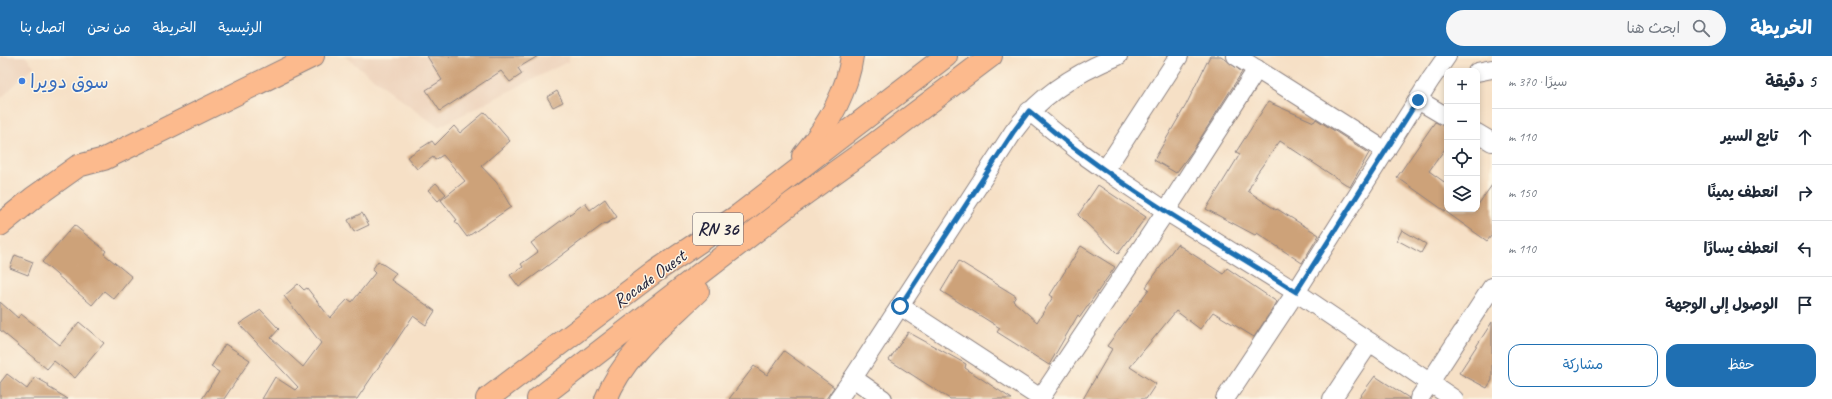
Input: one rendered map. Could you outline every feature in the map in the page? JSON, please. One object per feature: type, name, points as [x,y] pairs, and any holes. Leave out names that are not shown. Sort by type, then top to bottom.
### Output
[{"type":"main road","points":[[0,225],[33,198],[78,166],[104,159],[313,56]]},
{"type":"main road","points":[[780,183],[826,126],[836,108],[846,84],[852,56]]},
{"type":"main road","name":"Rocade Ouest","points":[[487,399],[656,271],[739,215],[946,56]]},
{"type":"main road","name":"Rocade Ouest","points":[[538,399],[779,213],[991,56]]},
{"type":"main road","points":[[606,399],[624,367],[637,348],[779,213]]},
{"type":"street","points":[[838,399],[1014,131],[1029,111],[1045,97],[1074,78],[1118,56]]},
{"type":"street","points":[[1105,170],[1180,56]]},
{"type":"street","points":[[1236,56],[1386,151]]},
{"type":"street","points":[[1225,399],[1296,292],[1418,100],[1439,77],[1447,56]]},
{"type":"street","points":[[900,306],[1041,399],[1257,69]]},
{"type":"street","points":[[1480,71],[1492,69]]},
{"type":"street","points":[[1418,100],[1444,115]]},
{"type":"street","points":[[1029,111],[1105,170],[1296,292],[1454,399]]},
{"type":"street","points":[[1480,135],[1492,142]]},
{"type":"street","points":[[1419,399],[1492,287]]},
{"type":"street","points":[[1332,399],[1370,342]]},
{"type":"street","points":[[853,378],[883,399]]},
{"type":"shaded area","points":[[0,56],[25,56],[34,66],[0,99]]},
{"type":"shaded area","points":[[344,56],[569,56],[569,61],[438,127]]},
{"type":"building","points":[[427,56],[538,56],[518,68],[522,74],[510,82],[501,71],[440,111],[426,90],[442,80]]},
{"type":"building","points":[[1210,56],[1221,56],[1242,72],[1193,150],[1176,173],[1154,160],[1186,105]]},
{"type":"building","points":[[557,91],[563,102],[553,107],[547,97]]},
{"type":"building","points":[[1268,102],[1314,122],[1316,119],[1369,153],[1350,187],[1280,141],[1257,173],[1248,191],[1276,210],[1277,209],[1319,235],[1302,263],[1257,233],[1255,235],[1206,209],[1240,154],[1236,152]]},
{"type":"building","points":[[485,112],[510,141],[481,166],[497,183],[511,207],[467,237],[455,221],[457,220],[441,200],[465,181],[443,155],[435,160],[433,157],[417,169],[407,157],[432,141],[435,145],[454,126],[460,133]]},
{"type":"building","points":[[1435,122],[1444,126],[1444,150],[1429,171],[1444,182],[1444,210],[1397,177]]},
{"type":"building","points":[[436,183],[446,194],[438,201],[428,190]]},
{"type":"building","points":[[1098,185],[1146,217],[1118,254],[1078,215]]},
{"type":"building","points":[[1492,185],[1492,235],[1487,241],[1446,212],[1480,212],[1480,202]]},
{"type":"building","points":[[605,199],[617,217],[606,224],[605,223],[519,287],[510,275],[523,267],[521,264],[538,252],[531,243],[585,203],[590,210]]},
{"type":"building","points":[[362,213],[369,225],[354,232],[348,220]]},
{"type":"building","points":[[74,225],[106,251],[104,254],[132,277],[114,299],[104,291],[92,305],[42,262]]},
{"type":"building","points":[[1402,230],[1426,244],[1421,253],[1397,240]]},
{"type":"building","points":[[1177,244],[1223,274],[1227,268],[1277,302],[1254,337],[1213,312],[1200,329],[1176,311],[1130,367],[1156,384],[1146,399],[1083,399],[1112,349],[1107,346],[1149,289],[1146,287]]},
{"type":"building","points":[[1081,246],[1115,267],[1080,317],[1078,315],[1049,365],[997,332],[1000,328],[941,291],[959,261],[1016,296],[1013,301],[1037,322],[1053,297],[1050,295]]},
{"type":"building","points":[[15,255],[33,262],[28,275],[10,268]]},
{"type":"building","points":[[378,261],[396,273],[391,280],[435,311],[426,325],[413,316],[357,399],[262,399],[275,377],[295,390],[298,387],[239,324],[261,310],[279,329],[271,338],[303,367],[321,343],[284,296],[298,284],[304,290],[307,288],[330,318],[348,299],[352,302],[375,273],[372,270]]},
{"type":"building","points":[[0,302],[18,318],[21,314],[60,345],[79,322],[104,343],[75,378],[54,361],[47,369],[0,330]]},
{"type":"building","points":[[1492,322],[1492,380],[1487,388],[1459,373]]},
{"type":"building","points":[[908,332],[966,364],[965,368],[1012,399],[950,399],[889,360]]},
{"type":"building","points":[[225,344],[250,360],[224,399],[202,399],[219,372],[211,367]]},
{"type":"building","points":[[784,351],[834,387],[826,399],[729,399],[754,366],[767,375]]},
{"type":"building","points":[[7,374],[27,389],[35,377],[68,399],[0,399],[0,383]]},
{"type":"building","points":[[1375,376],[1409,398],[1409,399],[1358,399]]},
{"type":"place","name":"سوق دويرا","points":[[22,81]]},
{"type":"route","points":[[900,306],[1014,131],[1029,111],[1105,170],[1296,292],[1418,100]]}]
